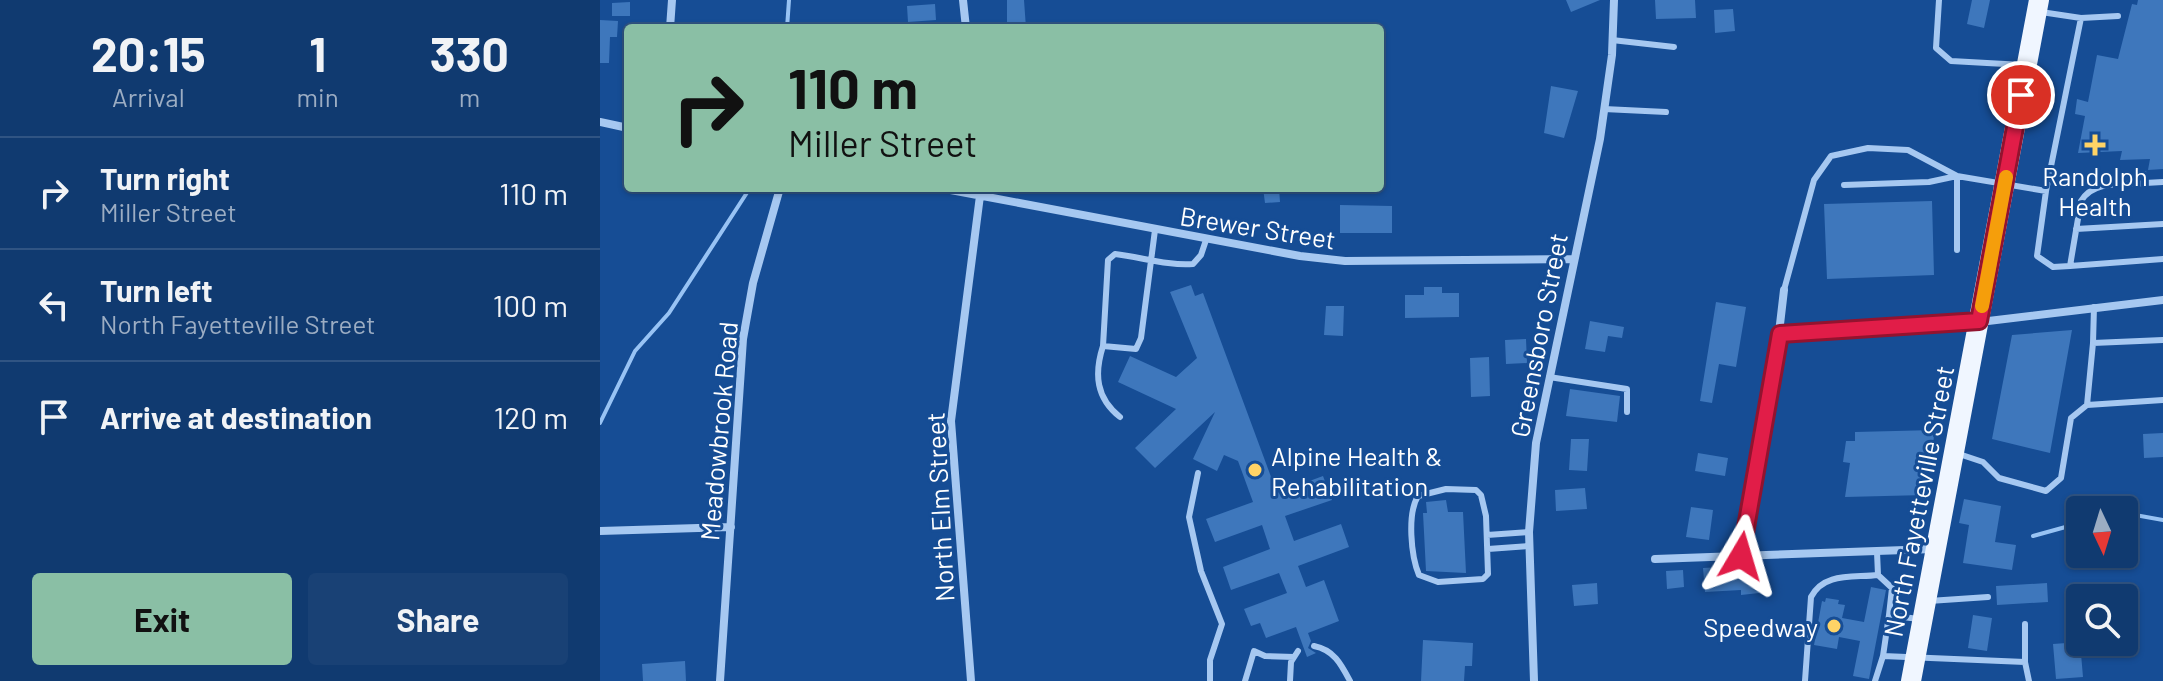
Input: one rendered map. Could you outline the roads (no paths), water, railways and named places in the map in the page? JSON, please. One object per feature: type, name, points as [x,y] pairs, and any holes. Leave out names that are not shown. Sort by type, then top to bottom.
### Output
[{"type":"main road","name":"North Fayetteville Street","points":[[1911,681],[2004,184],[2018,65],[2038,5]]},
{"type":"street","points":[[670,24],[672,0]]},
{"type":"street","points":[[963,0],[966,24]]},
{"type":"street","name":"Greensboro Street","points":[[1534,681],[1529,532],[1536,443],[1604,109],[1614,0]]},
{"type":"street","points":[[600,122],[624,127]]},
{"type":"street","name":"Meadowbrook Road","points":[[720,681],[743,339],[753,283],[779,192]]},
{"type":"street","name":"Brewer Street","points":[[981,192],[1206,240],[1345,261],[1573,259]]},
{"type":"street","name":"North Elm Street","points":[[971,681],[953,485],[951,421],[981,192]]},
{"type":"street","points":[[1741,556],[1780,334],[1784,290]]},
{"type":"street","points":[[1780,334],[1979,321],[2163,300]]},
{"type":"street","points":[[600,531],[731,527]]},
{"type":"street","points":[[1655,559],[1934,549]]},
{"type":"lane","points":[[1939,0],[1936,48],[1951,61],[2018,65]]},
{"type":"lane","points":[[2038,5],[2081,18],[2118,16]]},
{"type":"lane","points":[[2081,18],[2046,191],[2037,256],[2053,267],[2163,259]]},
{"type":"lane","points":[[1612,40],[1674,47]]},
{"type":"lane","points":[[1604,109],[1666,112]]},
{"type":"lane","points":[[1784,290],[1814,180],[1831,156],[1868,148],[1908,150],[1957,176],[2046,191]]},
{"type":"lane","points":[[2144,174],[2145,183]]},
{"type":"lane","points":[[1844,185],[1929,182],[1957,176]]},
{"type":"lane","points":[[1957,176],[1957,250]]},
{"type":"lane","points":[[2070,266],[2085,193],[2094,187],[2163,182]]},
{"type":"lane","points":[[2076,229],[2163,224]]},
{"type":"lane","points":[[1103,346],[1136,349],[1141,338],[1155,230]]},
{"type":"lane","points":[[1120,417],[1098,390],[1096,376],[1103,346],[1108,260],[1115,254],[1178,265],[1193,264],[1201,255],[1206,240]]},
{"type":"lane","points":[[2087,405],[2094,307]]},
{"type":"lane","points":[[2093,343],[2163,340]]},
{"type":"lane","points":[[1549,377],[1627,389],[1627,412]]},
{"type":"lane","points":[[1953,452],[1983,462],[1999,478],[2046,491],[2061,478],[2071,418],[2087,405],[2163,400]]},
{"type":"lane","points":[[1198,473],[1189,517],[1201,571],[1222,624],[1210,660],[1210,681]]},
{"type":"lane","points":[[1437,490],[1476,490],[1483,500],[1488,549],[1488,574],[1483,579],[1438,582],[1419,575],[1413,520],[1418,496],[1437,490]]},
{"type":"lane","points":[[1487,535],[1529,532]]},
{"type":"lane","points":[[1488,549],[1529,546]]},
{"type":"lane","points":[[1875,681],[1883,656],[1892,588],[1878,575],[1877,552]]},
{"type":"lane","points":[[1805,681],[1811,597],[1817,585],[1831,580],[1878,575]]},
{"type":"lane","points":[[1889,615],[1988,597]]},
{"type":"lane","points":[[2025,624],[2025,662],[2029,681]]},
{"type":"lane","points":[[1314,646],[1327,648],[1350,681]]},
{"type":"lane","points":[[1245,681],[1254,651],[1265,656],[1296,654],[1290,681]]},
{"type":"lane","points":[[1883,656],[2025,662]]},
{"type":"waterway","points":[[787,24],[789,0]]},
{"type":"waterway","points":[[600,423],[635,351],[669,313],[747,192]]},
{"type":"waterway","points":[[2138,516],[2163,520]]},
{"type":"waterway","points":[[2033,536],[2066,527]]},
{"type":"place","name":"Randolph Health","points":[[2095,145]]},
{"type":"place","name":"Alpine Health & Rehabilitation","points":[[1255,470]]},
{"type":"place","name":"Speedway","points":[[1834,626]]}]
